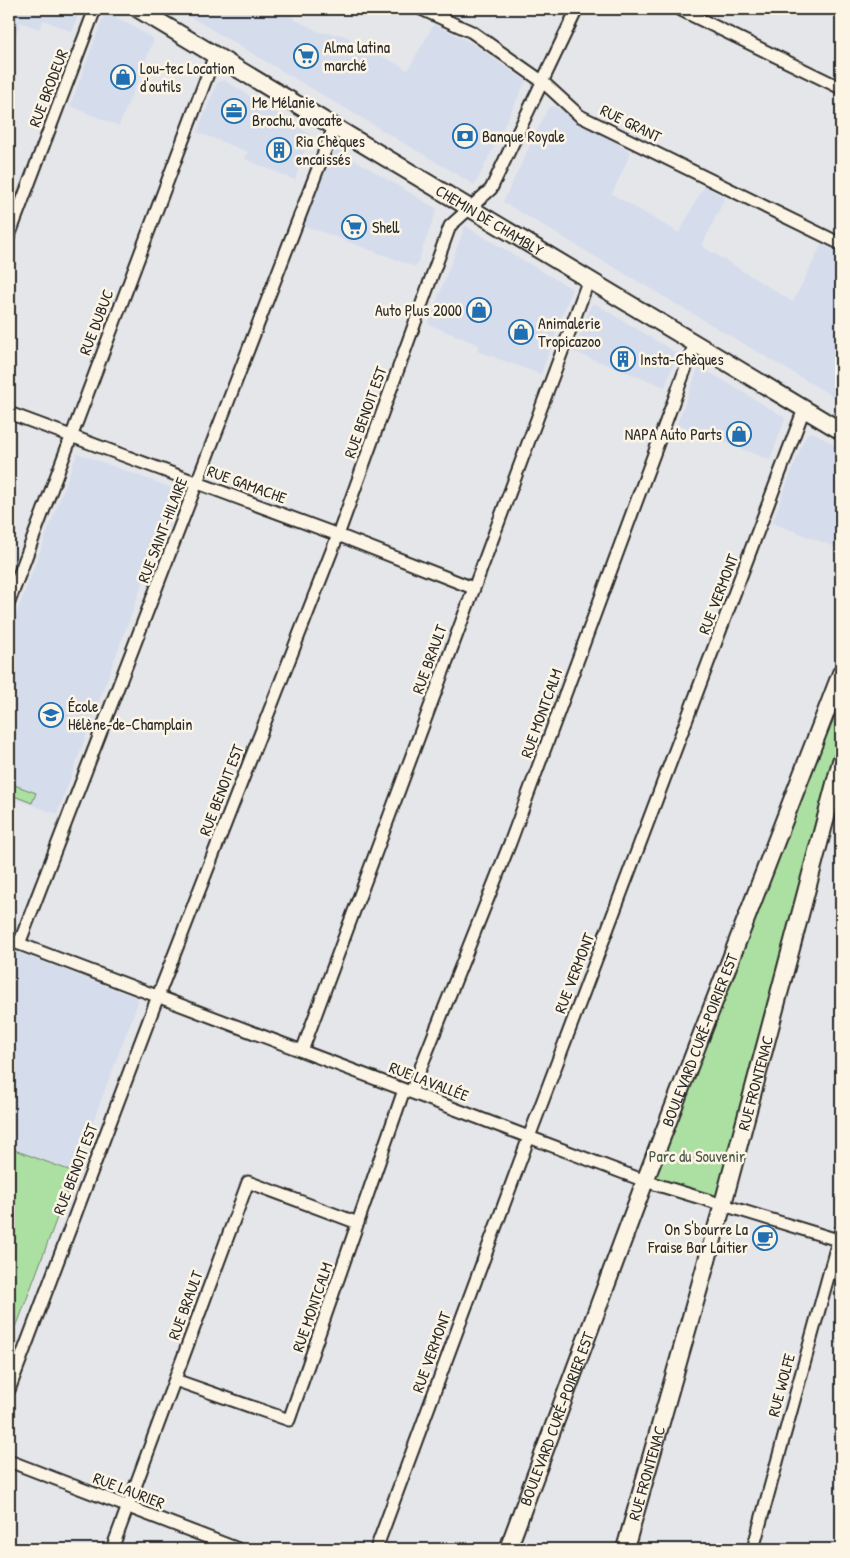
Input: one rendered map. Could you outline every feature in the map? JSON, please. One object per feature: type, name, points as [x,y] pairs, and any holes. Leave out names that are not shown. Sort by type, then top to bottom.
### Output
[{"type":"main road","name":"CHEMIN DE CHAMBLY","points":[[138,9],[841,431]]},
{"type":"main road","name":"BOULEVARD CURÉ-POIRIER EST","points":[[508,1549],[645,1181],[841,673]]},
{"type":"main road","name":"RUE FRONTENAC","points":[[625,1549],[723,1204],[841,761]]},
{"type":"street","name":"RUE BRODEUR","points":[[9,236],[95,9]]},
{"type":"street","name":"RUE GRANT","points":[[421,9],[472,32],[543,82],[580,116],[841,244]]},
{"type":"street","name":"RUE BENOIT EST","points":[[9,1390],[158,996],[338,535],[450,226],[491,189],[578,9]]},
{"type":"street","points":[[678,9],[841,88]]},
{"type":"street","name":"RUE DUBUC","points":[[9,602],[215,55]]},
{"type":"street","name":"RUE SAINT-HILAIRE","points":[[14,942],[197,483],[334,127]]},
{"type":"street","name":"RUE BRAULT","points":[[302,1051],[589,279]]},
{"type":"street","name":"RUE MONTCALM","points":[[175,1380],[289,1420],[358,1223],[408,1091],[510,843],[695,343]]},
{"type":"street","name":"RUE VERMONT","points":[[376,1549],[529,1136],[804,409]]},
{"type":"street","name":"RUE GAMACHE","points":[[9,413],[338,535],[473,588]]},
{"type":"street","name":"RUE LAVALLÉE","points":[[14,942],[645,1181],[840,1237]]},
{"type":"street","name":"RUE BRAULT","points":[[112,1549],[248,1182],[358,1223]]},
{"type":"street","name":"RUE WOLFE","points":[[753,1549],[840,1237]]},
{"type":"street","name":"RUE LAURIER","points":[[9,1462],[238,1549]]},
{"type":"shaded area","points":[[9,9],[80,9],[72,32],[44,20],[39,29],[21,22],[15,38],[9,35]]},
{"type":"shaded area","points":[[177,9],[281,9],[291,14],[294,19],[319,32],[343,35],[408,70],[434,24],[470,42],[526,81],[475,185]]},
{"type":"shaded area","points":[[109,13],[154,39],[119,126],[70,106],[104,15]]},
{"type":"shaded area","points":[[224,80],[310,134],[295,180],[245,159],[248,152],[197,132],[217,83]]},
{"type":"shaded area","points":[[555,106],[631,152],[612,194],[679,233],[704,186],[725,197],[702,246],[793,302],[822,244],[841,253],[841,401],[503,202],[548,108]]},
{"type":"shaded area","points":[[338,150],[437,209],[416,267],[303,225],[331,152]]},
{"type":"shaded area","points":[[465,226],[572,289],[541,374],[477,351],[479,345],[428,324]]},
{"type":"shaded area","points":[[594,303],[675,352],[676,355],[665,387],[574,352],[591,305]]},
{"type":"shaded area","points":[[698,369],[704,369],[784,417],[785,419],[770,460],[677,424]]},
{"type":"shaded area","points":[[813,432],[841,449],[841,549],[772,523],[806,434]]},
{"type":"shaded area","name":"École Hélène-de-Champlain","points":[[77,454],[177,491],[57,814],[9,797],[9,633]]},
{"type":"shaded area","points":[[9,949],[135,997],[138,1000],[74,1172],[9,1148]]},
{"type":"green space","name":"Parc du Souvenir","points":[[841,673],[841,761],[723,1204],[645,1181]]},
{"type":"green space","points":[[9,783],[36,793],[32,803],[9,794]]},
{"type":"green space","points":[[9,1148],[74,1172],[17,1325],[9,1322]]},
{"type":"place","name":"Alma latina marché","points":[[306,56]]},
{"type":"place","name":"Lou-tec Location d'outils","points":[[123,77]]},
{"type":"place","name":"Me Mélanie Brochu, avocate","points":[[234,111]]},
{"type":"place","name":"Banque Royale","points":[[465,136]]},
{"type":"place","name":"Ria Chèques encaissés","points":[[279,150]]},
{"type":"place","name":"Shell","points":[[354,227]]},
{"type":"place","name":"Auto Plus 2000","points":[[479,310]]},
{"type":"place","name":"Animalerie Tropicazoo","points":[[521,332]]},
{"type":"place","name":"Insta-Chèques","points":[[623,359]]},
{"type":"place","name":"NAPA Auto Parts","points":[[739,434]]},
{"type":"place","name":"École Hélène-de-Champlain","points":[[51,715]]},
{"type":"place","name":"On S'bourre La Fraise Bar Laitier","points":[[765,1238]]}]
